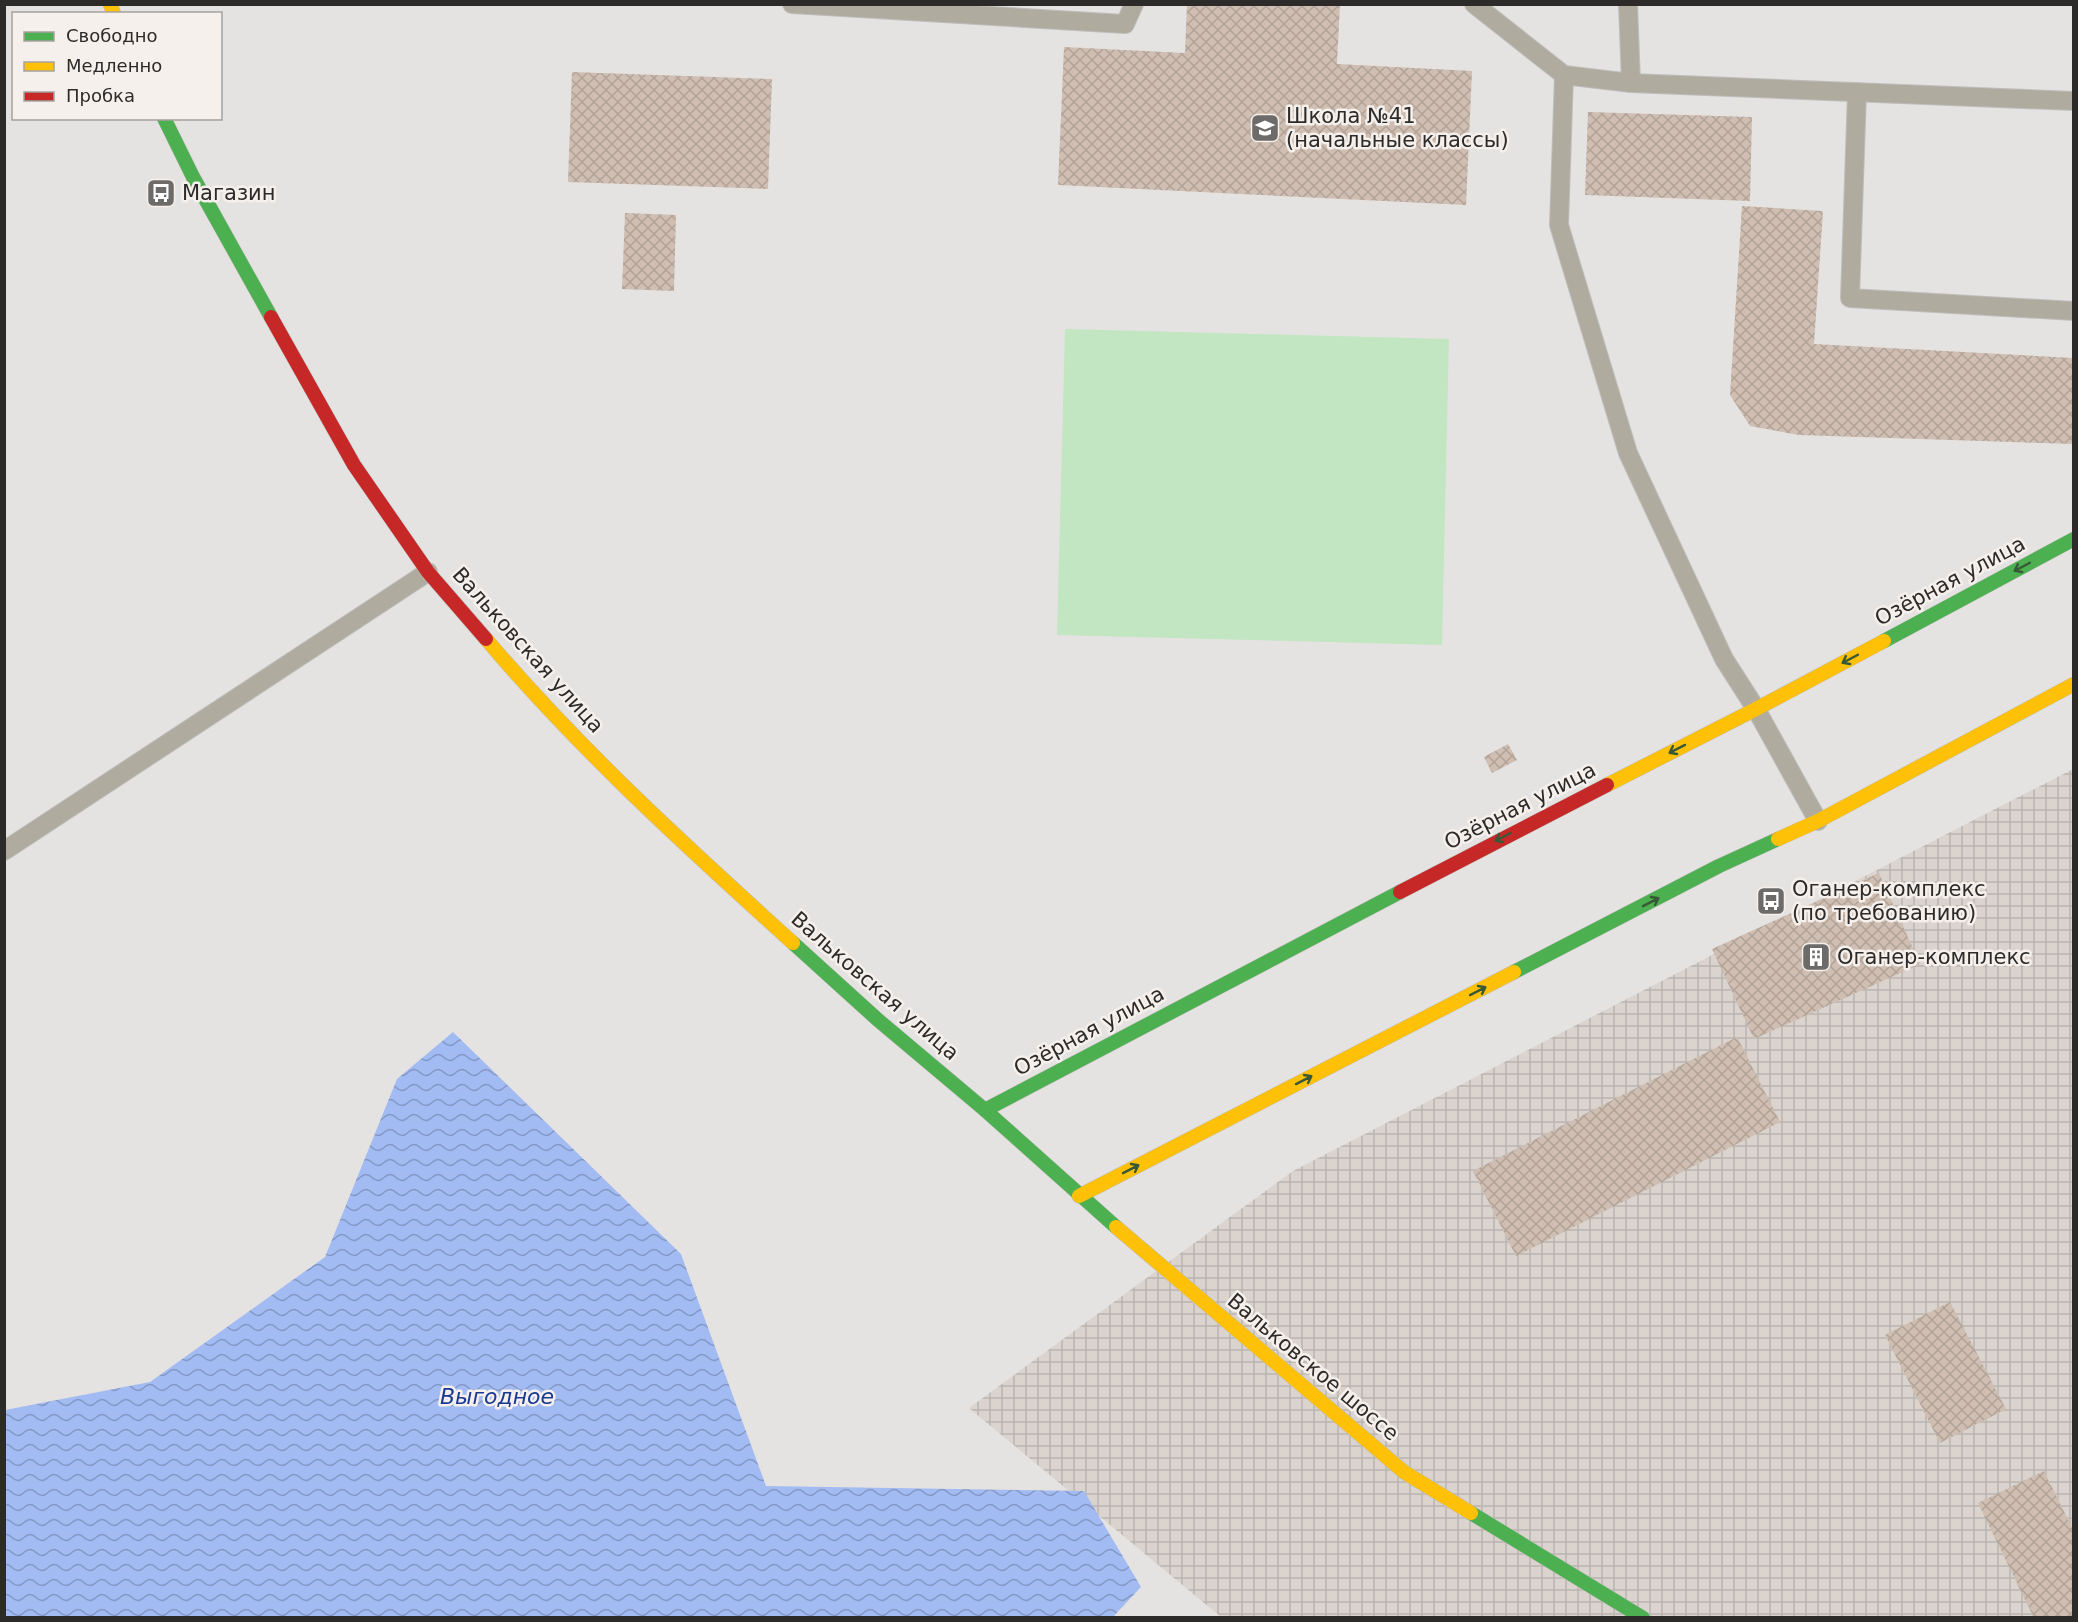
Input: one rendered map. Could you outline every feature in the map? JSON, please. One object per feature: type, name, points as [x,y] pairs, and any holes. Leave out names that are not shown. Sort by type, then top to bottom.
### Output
[{"type":"main road","name":"Вальковская улица","points":[[165,120],[193,177],[354,465],[428,572],[530,691],[695,854],[878,1020],[985,1110]]},
{"type":"main road","name":"Озёрная улица","points":[[985,1110],[1512,833],[1756,709],[2073,539]]},
{"type":"main road","points":[[1079,1196],[1719,866],[1818,821],[2073,684]]},
{"type":"main road","name":"Вальковское шоссе","points":[[985,1110],[1079,1196],[1404,1472],[1643,1617]]},
{"type":"lane","points":[[792,4],[1125,24],[1134,4]]},
{"type":"lane","points":[[1474,4],[1564,75],[1631,83],[2073,101]]},
{"type":"lane","points":[[1628,4],[1631,83]]},
{"type":"lane","points":[[1564,75],[1559,225],[1628,453],[1724,659],[1756,709],[1818,821]]},
{"type":"lane","points":[[1857,92],[1850,298],[2073,310]]},
{"type":"lane","points":[[4,852],[428,572]]},
{"type":"shaded area","points":[[2073,769],[2073,1617],[1221,1617],[969,1408],[1293,1171]]},
{"type":"green space","points":[[1065,329],[1449,339],[1442,645],[1057,635]]},
{"type":"water","name":"Выгодное","points":[[453,1032],[681,1254],[766,1486],[1084,1491],[1141,1587],[1112,1618],[5,1617],[5,1410],[150,1382],[325,1257],[397,1079]]},
{"type":"building","name":"Школа №41 (начальные классы)","points":[[1187,4],[1340,4],[1337,64],[1472,71],[1466,205],[1058,185],[1064,47],[1185,53]]},
{"type":"building","points":[[572,72],[772,79],[768,189],[568,182]]},
{"type":"building","points":[[1588,112],[1752,117],[1750,201],[1585,195]]},
{"type":"building","points":[[1742,206],[1823,211],[1814,344],[2074,358],[2074,444],[1799,435],[1750,426],[1730,395]]},
{"type":"building","points":[[625,213],[676,215],[674,291],[622,289]]},
{"type":"building","points":[[1508,744],[1517,760],[1492,773],[1484,757]]},
{"type":"building","name":"Оганер-комплекс","points":[[1879,873],[1920,964],[1754,1039],[1712,949]]},
{"type":"building","points":[[1737,1037],[1780,1122],[1516,1256],[1473,1171]]},
{"type":"building","points":[[1950,1302],[2006,1409],[1940,1443],[1885,1335]]},
{"type":"building","points":[[2044,1471],[2074,1532],[2074,1618],[2034,1618],[1978,1503]]},
{"type":"traffic: fast","points":[[165,120],[193,177],[271,317]]},
{"type":"traffic: fast","points":[[1884,641],[2074,539]]},
{"type":"traffic: fast","points":[[1514,972],[1719,866],[1778,839]]},
{"type":"traffic: fast","points":[[985,1110],[1400,892]]},
{"type":"traffic: fast","points":[[793,943],[1116,1227]]},
{"type":"traffic: fast","points":[[1471,1513],[1643,1618]]},
{"type":"traffic: slow","points":[[110,4],[113,12]]},
{"type":"traffic: slow","points":[[486,639],[596,758],[674,834],[793,943]]},
{"type":"traffic: slow","points":[[1607,785],[1884,641]]},
{"type":"traffic: slow","points":[[1778,839],[1818,821],[2074,684]]},
{"type":"traffic: slow","points":[[1079,1196],[1514,972]]},
{"type":"traffic: slow","points":[[1116,1227],[1404,1472],[1471,1513]]},
{"type":"traffic: jam","points":[[271,317],[354,465],[428,572],[486,639]]},
{"type":"traffic: jam","points":[[1400,892],[1607,785]]},
{"type":"place","name":"Школа №41 (начальные классы)","points":[[1265,128]]},
{"type":"place","name":"Магазин","points":[[161,193]]},
{"type":"place","name":"Оганер-комплекс (по требованию)","points":[[1771,901]]},
{"type":"place","name":"Оганер-комплекс","points":[[1816,957]]}]
